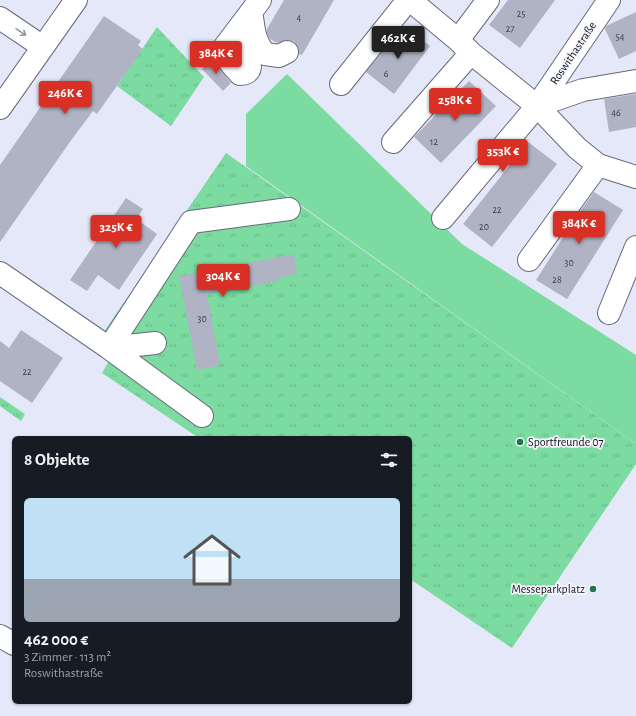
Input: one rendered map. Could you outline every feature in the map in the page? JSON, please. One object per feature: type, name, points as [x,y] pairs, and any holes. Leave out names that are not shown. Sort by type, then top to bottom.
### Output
[{"type":"street","points":[[0,108],[76,0]]},
{"type":"street","points":[[341,84],[409,0],[537,106],[577,148],[598,165],[636,177]]},
{"type":"street","points":[[393,142],[465,47],[488,0]]},
{"type":"street","name":"Roswithastraße","points":[[443,218],[537,106],[609,0]]},
{"type":"street","points":[[251,13],[254,35],[265,54],[279,56],[287,52]]},
{"type":"street","points":[[0,18],[43,47]]},
{"type":"street","name":"Roswithastraße","points":[[537,106],[583,90],[636,81]]},
{"type":"street","points":[[529,260],[598,165]]},
{"type":"street","points":[[109,348],[191,222],[288,209]]},
{"type":"street","points":[[609,313],[636,248]]},
{"type":"street","points":[[0,273],[109,348],[202,416]]},
{"type":"street","points":[[109,348],[155,343]]},
{"type":"street","points":[[0,636],[12,643]]},
{"type":"green space","points":[[157,27],[204,77],[171,126],[117,86]]},
{"type":"green space","points":[[287,74],[462,244],[636,355],[636,444],[246,166],[246,114]]},
{"type":"green space","name":"Sportfreunde 07","points":[[226,153],[636,444],[636,464],[512,648],[412,580],[412,436],[196,436],[102,373],[110,359],[99,339]]},
{"type":"green space","points":[[0,397],[25,414],[21,421],[0,406]]},
{"type":"building","points":[[284,0],[334,0],[302,55],[299,54],[298,47],[294,41],[287,40],[277,43],[270,39],[267,33],[267,29]]},
{"type":"building","points":[[508,0],[555,0],[520,48],[489,25]]},
{"type":"building","points":[[636,12],[636,51],[619,59],[605,29],[606,26]]},
{"type":"building","points":[[104,16],[141,41],[138,45],[143,49],[97,114],[93,111],[72,139],[0,242],[0,165]]},
{"type":"building","points":[[403,26],[430,46],[394,94],[366,72]]},
{"type":"building","points":[[213,58],[220,70],[231,83],[223,91],[202,69]]},
{"type":"building","points":[[469,81],[496,106],[441,163],[414,137]]},
{"type":"building","points":[[636,94],[636,127],[609,132],[604,99]]},
{"type":"building","points":[[528,142],[557,164],[492,247],[463,224]]},
{"type":"building","points":[[594,192],[623,210],[567,299],[536,280],[576,217]]},
{"type":"building","points":[[126,198],[143,209],[136,219],[157,234],[119,290],[98,275],[87,291],[70,280]]},
{"type":"building","points":[[294,254],[297,274],[277,278],[278,281],[207,294],[220,365],[197,370],[179,276]]},
{"type":"building","points":[[21,330],[63,358],[32,403],[0,381],[0,341],[9,348]]},
{"type":"place","name":"Sportfreunde 07","points":[[520,442]]},
{"type":"place","name":"Messeparkplatz","points":[[593,589]]}]
